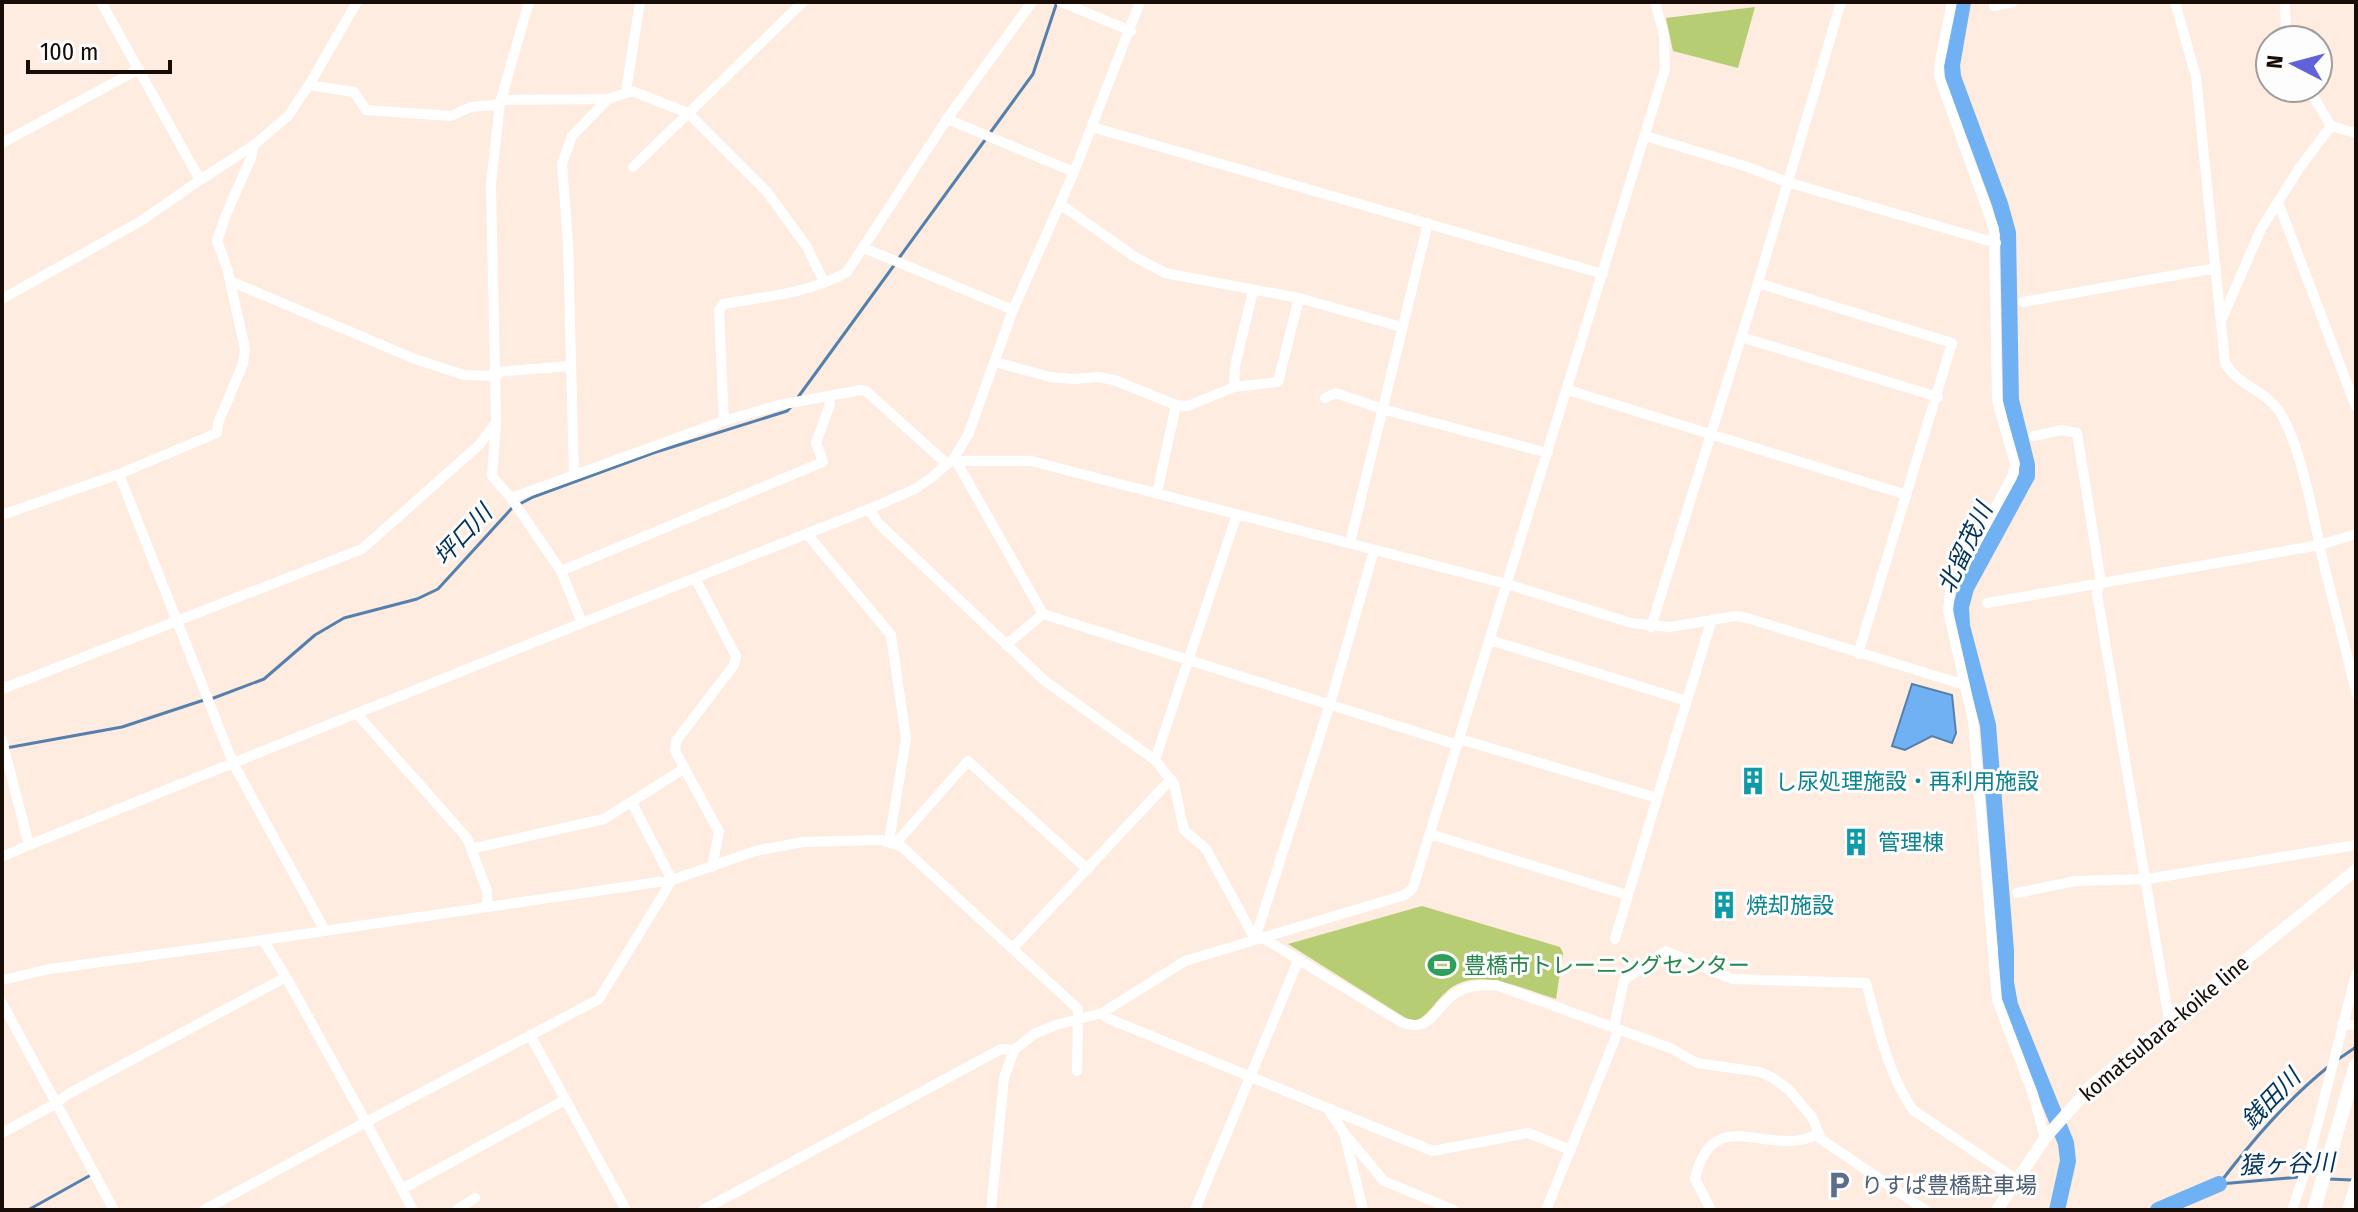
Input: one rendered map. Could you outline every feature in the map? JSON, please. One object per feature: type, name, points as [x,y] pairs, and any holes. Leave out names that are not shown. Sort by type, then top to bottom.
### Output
[{"type":"highway","points":[[2315,1210],[2356,1067]]},
{"type":"main road","name":"komatsubara-koike line","points":[[1997,1210],[2047,1136],[2093,1084],[2356,870]]},
{"type":"street","points":[[101,2],[200,180]]},
{"type":"street","points":[[2,299],[141,221],[254,145],[288,116],[357,2]]},
{"type":"street","points":[[529,2],[500,103],[491,184],[497,374],[492,476],[561,571],[582,623]]},
{"type":"street","points":[[626,91],[640,2]]},
{"type":"street","points":[[633,167],[803,2]]},
{"type":"street","points":[[724,421],[719,311],[723,304],[779,295],[847,272],[947,119],[1032,2]]},
{"type":"street","points":[[1061,2],[1131,31]]},
{"type":"street","points":[[2,857],[869,509],[915,489],[953,461],[968,435],[1013,310],[1074,172],[1140,2]]},
{"type":"street","points":[[991,1210],[1004,1078],[1014,1050],[1034,1034],[1102,1013],[1185,961],[1405,895],[1413,888],[1665,69],[1664,35],[1655,2]]},
{"type":"street","points":[[1651,627],[1841,2]]},
{"type":"street","points":[[1952,2],[1939,76],[1994,229],[1997,400],[2015,464],[2012,477],[1950,590],[1948,611],[1973,721],[1997,1000],[2047,1136]]},
{"type":"street","points":[[1994,6],[2013,2]]},
{"type":"street","points":[[2175,2],[2196,77],[2223,352],[2232,375],[2270,401],[2279,410],[2289,430],[2356,693]]},
{"type":"street","points":[[2285,2],[2286,24]]},
{"type":"street","points":[[2,143],[139,69]]},
{"type":"street","points":[[309,85],[354,92],[366,110],[451,116],[471,107],[506,100],[608,99]]},
{"type":"street","points":[[574,475],[568,243],[562,164],[572,136],[608,99],[632,91],[688,113],[767,192],[807,247],[824,282]]},
{"type":"street","points":[[2318,104],[2331,126],[2356,133]]},
{"type":"street","points":[[947,119],[1074,172]]},
{"type":"street","points":[[2220,323],[2261,229],[2331,126]]},
{"type":"street","points":[[1092,127],[1603,274]]},
{"type":"street","points":[[1646,136],[1787,182],[1996,243]]},
{"type":"street","points":[[2,515],[119,474],[217,433],[218,423],[243,364],[245,349],[230,281],[217,241],[254,145]]},
{"type":"street","points":[[2278,202],[2356,407]]},
{"type":"street","points":[[1060,204],[1154,269],[1299,298],[1402,327]]},
{"type":"street","points":[[1350,543],[1428,223]]},
{"type":"street","points":[[864,248],[1013,310]]},
{"type":"street","points":[[2023,302],[2216,268]]},
{"type":"street","points":[[230,281],[415,359],[464,375],[570,366]]},
{"type":"street","points":[[1758,283],[1952,343],[1858,654]]},
{"type":"street","points":[[1234,387],[1235,366],[1253,291]]},
{"type":"street","points":[[995,362],[1050,377],[1114,380],[1176,405],[1188,406],[1234,387],[1278,382],[1299,298]]},
{"type":"street","points":[[1741,337],[1938,397]]},
{"type":"street","points":[[1568,390],[1907,495]]},
{"type":"street","points":[[514,503],[574,475],[724,421],[794,402],[866,391],[953,461],[1043,614],[1330,704],[1657,798]]},
{"type":"street","points":[[1325,398],[1336,393],[1382,409],[1548,453]]},
{"type":"street","points":[[561,571],[823,462],[816,443],[830,404],[829,396]]},
{"type":"street","points":[[1157,493],[1176,405]]},
{"type":"street","points":[[2,689],[362,549],[479,445],[496,423]]},
{"type":"street","points":[[2034,436],[2062,430],[2077,433],[2100,576],[2097,594],[2169,1020]]},
{"type":"street","points":[[953,461],[1031,461],[1507,584],[1651,627],[1670,627],[1735,616],[1747,618],[1965,685]]},
{"type":"street","points":[[119,474],[233,763],[324,929]]},
{"type":"street","points":[[869,509],[878,523],[1045,681],[1155,760],[1171,779],[1184,830],[1206,849],[1259,939],[1401,1022],[1413,1026],[1424,1025],[1454,993],[1475,985],[1496,985],[1670,1048],[1697,1063],[1760,1072],[1789,1090],[1812,1117],[1821,1139],[1925,1210]]},
{"type":"street","points":[[1155,760],[1237,514]]},
{"type":"street","points":[[807,534],[891,635],[906,739],[892,842]]},
{"type":"street","points":[[1987,603],[2320,545],[2356,534]]},
{"type":"street","points":[[1259,939],[1374,550]]},
{"type":"street","points":[[695,578],[736,656],[734,665],[676,741],[675,751],[719,832],[712,867]]},
{"type":"street","points":[[1006,645],[1043,614]]},
{"type":"street","points":[[1615,939],[1712,619]]},
{"type":"street","points":[[1490,640],[1687,701]]},
{"type":"street","points":[[357,714],[467,838],[487,891],[487,906]]},
{"type":"street","points":[[4,745],[29,845]]},
{"type":"street","points":[[892,842],[968,761],[1088,870]]},
{"type":"street","points":[[471,849],[604,819],[685,768]]},
{"type":"street","points":[[1013,948],[1171,779]]},
{"type":"street","points":[[632,803],[672,880]]},
{"type":"street","points":[[1430,834],[1627,895]]},
{"type":"street","points":[[2,980],[50,969],[672,880],[755,851],[803,842],[892,842],[1078,1009],[1077,1071]]},
{"type":"street","points":[[2017,893],[2076,881],[2147,879],[2356,845]]},
{"type":"street","points":[[204,1210],[599,999],[672,880]]},
{"type":"street","points":[[263,940],[413,1210]]},
{"type":"street","points":[[1546,1210],[1617,1034],[1614,1027],[1624,980],[1666,951],[1732,979],[1866,983],[1892,1070],[1901,1093],[1913,1110],[2017,1180]]},
{"type":"street","points":[[1195,1210],[1298,961]]},
{"type":"street","points":[[2292,1210],[2306,1169],[2356,974]]},
{"type":"street","points":[[2,1133],[68,1094],[286,977]]},
{"type":"street","points":[[2,1003],[114,1210]]},
{"type":"street","points":[[1102,1013],[1107,1018],[1433,1151],[1528,1133],[1571,1150]]},
{"type":"street","points":[[2342,1024],[2356,1025]]},
{"type":"street","points":[[530,1035],[626,1210]]},
{"type":"street","points":[[703,1210],[1001,1049],[1014,1050]]},
{"type":"street","points":[[402,1189],[565,1100]]},
{"type":"street","points":[[1327,1108],[1384,1181],[1454,1210]]},
{"type":"street","points":[[1344,1133],[1363,1210]]},
{"type":"street","points":[[1711,1210],[1695,1179],[1699,1161],[1715,1141],[1734,1134],[1799,1142],[1818,1134]]},
{"type":"street","points":[[2347,1210],[2355,1185]]},
{"type":"street","points":[[457,1210],[475,1198]]},
{"type":"green space","points":[[1755,7],[1738,68],[1673,51],[1666,18]]},
{"type":"green space","name":"豊橋市トレーニングセンター","points":[[1422,906],[1560,947],[1563,953],[1556,999],[1498,981],[1469,980],[1456,985],[1426,1014],[1412,1022],[1288,944]]},
{"type":"water","points":[[1912,684],[1952,695],[1956,733],[1952,743],[1932,736],[1905,750],[1892,746]]},
{"type":"waterway","name":"坪口川","points":[[990,133],[1033,74],[1057,2]]},
{"type":"waterway","name":"北留茂川","points":[[1963,2],[1952,65],[1953,77],[2008,233],[2011,400],[2027,476],[1966,588],[1961,607],[1962,626],[1988,725],[2010,1005],[2066,1143],[2068,1161],[2057,1210]]},
{"type":"waterway","name":"坪口川","points":[[899,258],[985,140]]},
{"type":"waterway","name":"坪口川","points":[[796,400],[895,264]]},
{"type":"waterway","name":"坪口川","points":[[211,699],[264,679],[315,635],[344,618],[417,599],[438,589],[512,508],[533,497],[653,453],[787,411],[792,406]]},
{"type":"waterway","name":"坪口川","points":[[6,748],[122,727],[204,700]]},
{"type":"waterway","name":"銭田川","points":[[2337,1060],[2356,1047]]},
{"type":"waterway","name":"銭田川","points":[[2219,1184],[2270,1122],[2328,1067]]},
{"type":"waterway","points":[[28,1210],[89,1176]]},
{"type":"waterway","name":"猿ヶ谷川","points":[[2220,1184],[2300,1177]]},
{"type":"waterway","name":"猿ヶ谷川","points":[[2328,1179],[2352,1180]]},
{"type":"waterway","points":[[2158,1210],[2219,1184]]},
{"type":"place","name":"し尿処理施設・再利用施設","points":[[1753,781]]},
{"type":"place","name":"管理棟","points":[[1856,842]]},
{"type":"place","name":"焼却施設","points":[[1724,905]]},
{"type":"place","name":"豊橋市トレーニングセンター","points":[[1442,965]]},
{"type":"place","name":"りすぱ豊橋駐車場","points":[[1839,1185]]}]
